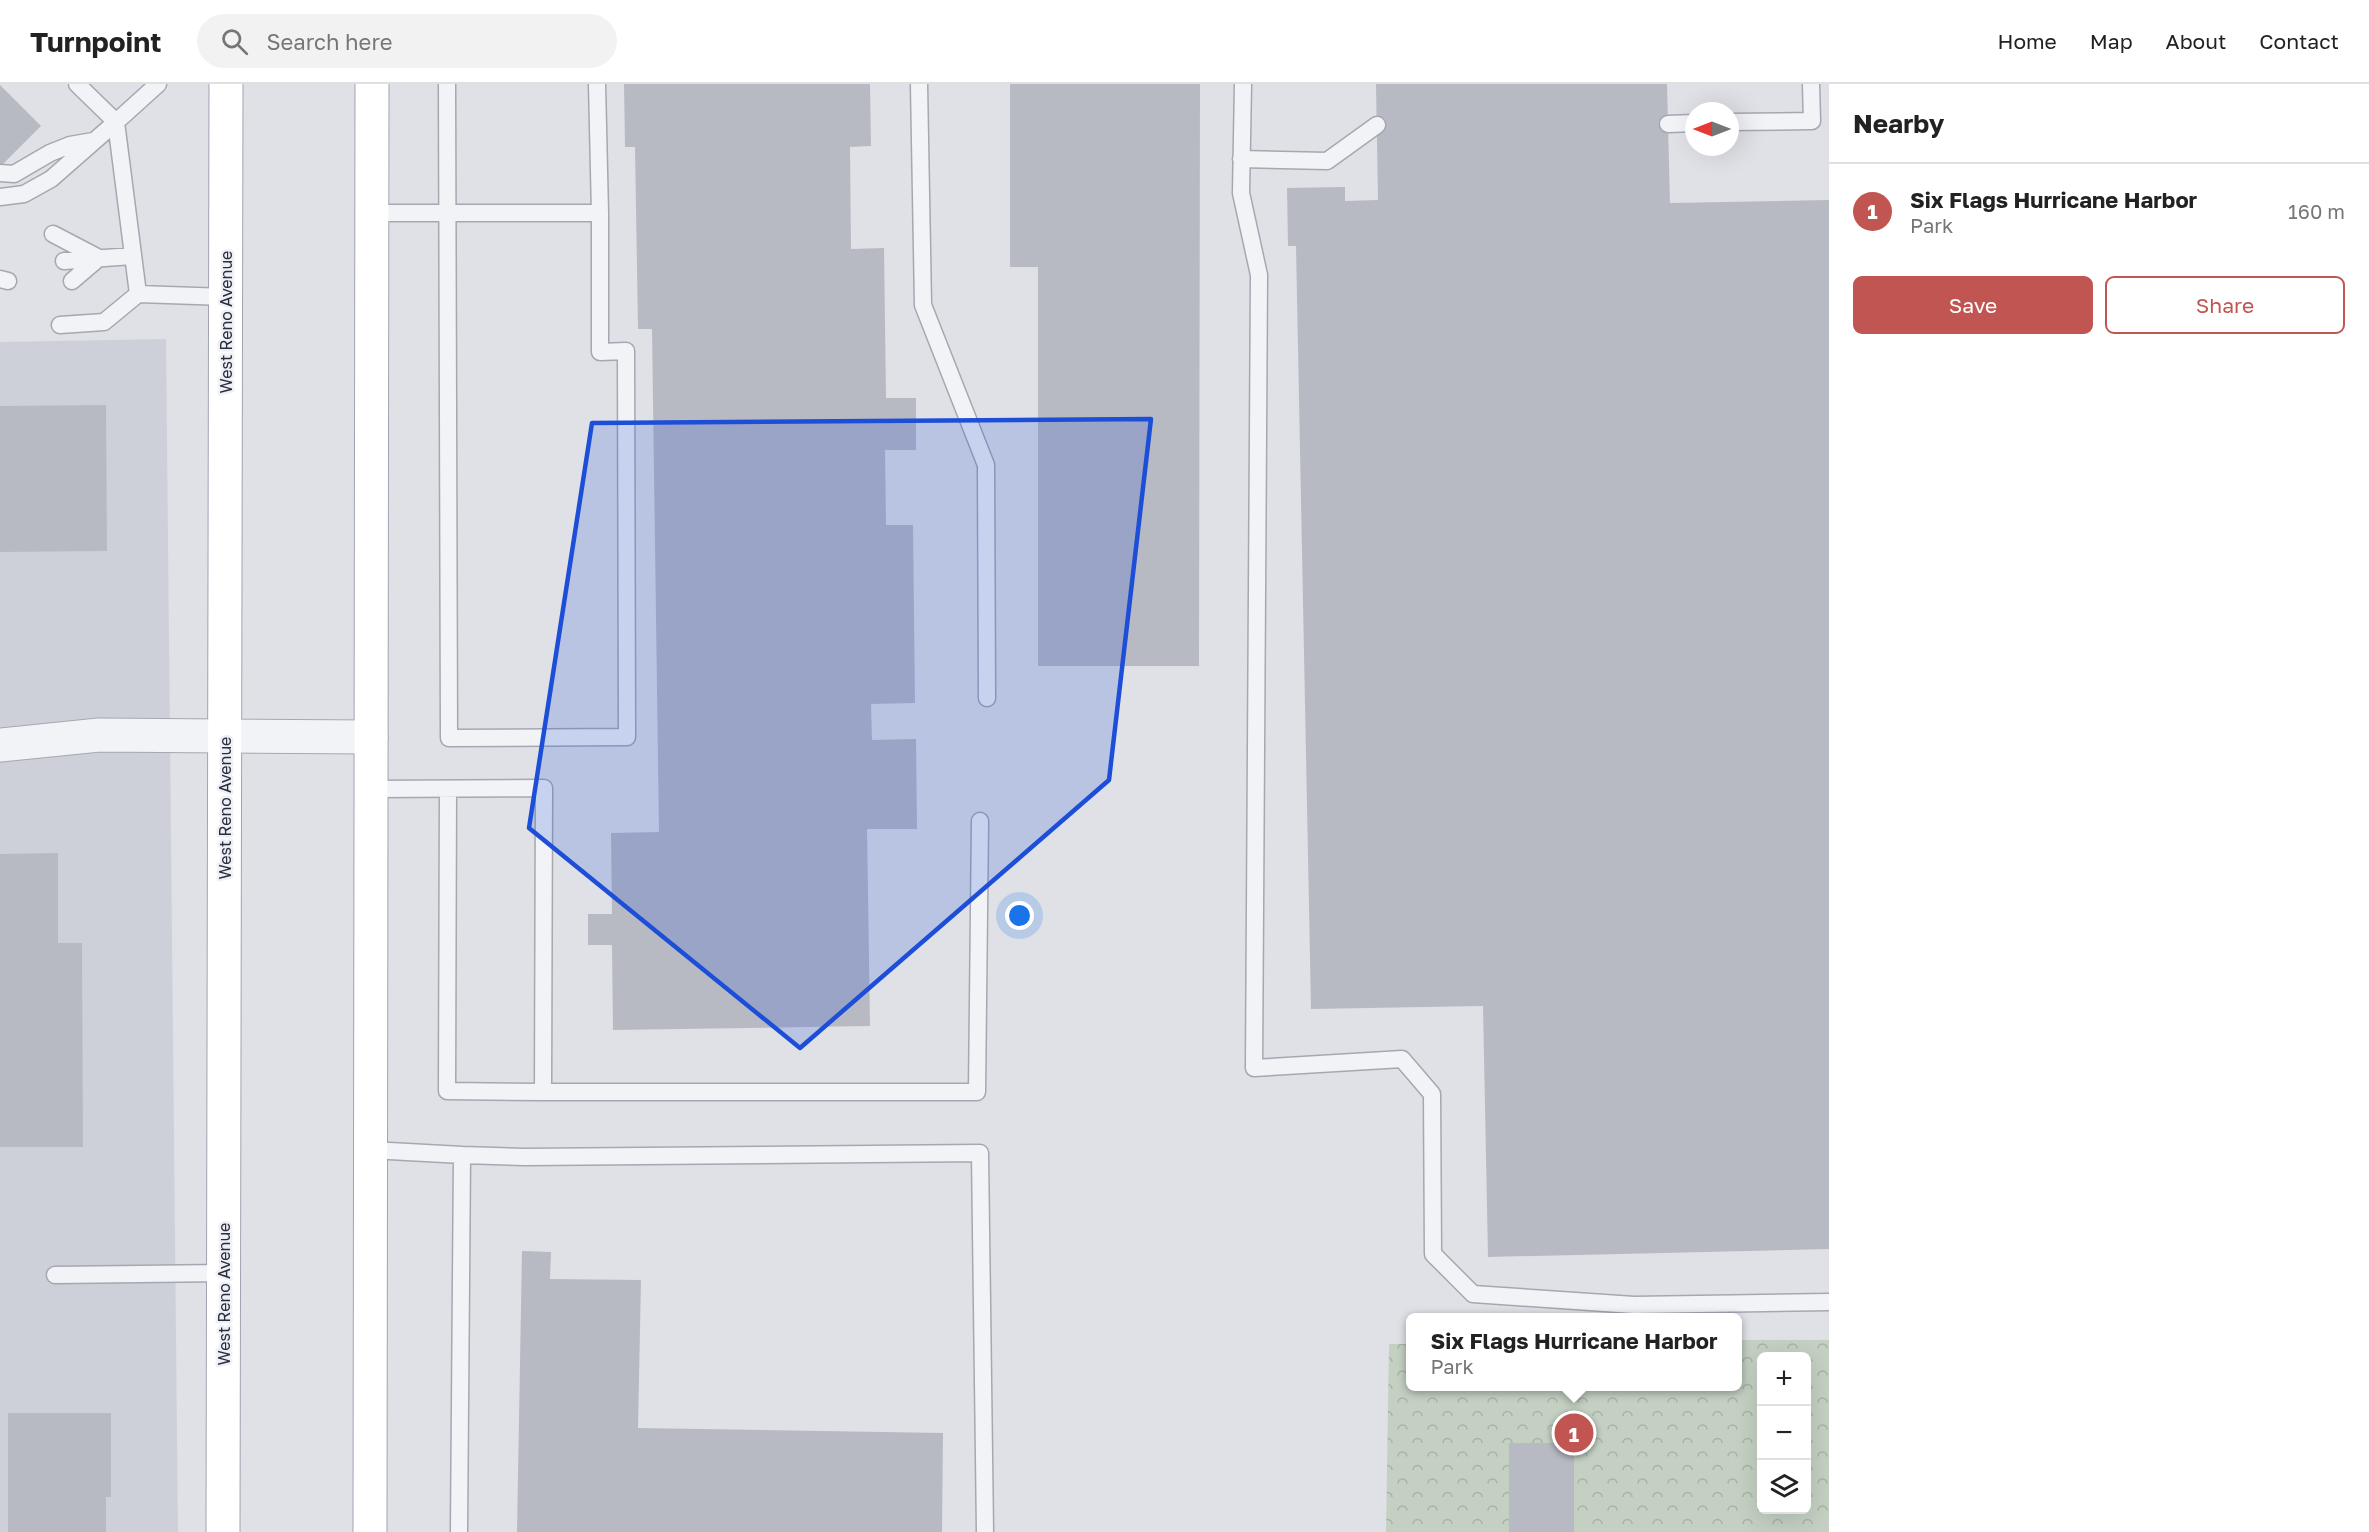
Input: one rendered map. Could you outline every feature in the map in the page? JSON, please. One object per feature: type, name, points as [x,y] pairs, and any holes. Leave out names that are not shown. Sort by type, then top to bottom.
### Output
[{"type":"main road","name":"West Reno Avenue","points":[[223,1532],[226,84]]},
{"type":"main road","points":[[370,1532],[372,84]]},
{"type":"street","points":[[0,746],[99,735],[371,737]]},
{"type":"lane","points":[[77,84],[116,122],[138,294]]},
{"type":"lane","points":[[0,197],[24,194],[51,179],[158,84]]},
{"type":"lane","points":[[447,84],[449,738],[627,737],[626,351],[600,352],[597,84]]},
{"type":"lane","points":[[919,84],[923,305],[986,465],[987,698]]},
{"type":"lane","points":[[1243,84],[1241,193],[1259,275],[1254,1068],[1402,1059],[1432,1094],[1433,1254],[1473,1294],[1634,1305],[1829,1302]]},
{"type":"lane","points":[[1739,123],[1812,120],[1811,84]]},
{"type":"lane","points":[[1668,124],[1685,123]]},
{"type":"lane","points":[[1241,159],[1327,161],[1377,125]]},
{"type":"lane","points":[[0,173],[14,174],[50,153],[70,145],[94,141]]},
{"type":"lane","points":[[372,213],[600,213]]},
{"type":"lane","points":[[53,234],[99,258]]},
{"type":"lane","points":[[64,261],[132,256]]},
{"type":"lane","points":[[72,281],[99,258]]},
{"type":"lane","points":[[60,325],[104,322],[138,294],[226,297]]},
{"type":"lane","points":[[371,789],[544,788],[543,1092]]},
{"type":"lane","points":[[448,789],[447,1091],[977,1092],[980,821]]},
{"type":"lane","points":[[371,1150],[524,1157],[980,1153],[985,1532]]},
{"type":"lane","points":[[459,1532],[462,1155]]},
{"type":"lane","points":[[55,1275],[224,1273]]},
{"type":"highlighted area","points":[[1151,419],[1109,780],[800,1048],[529,828],[592,423]]},
{"type":"shaded area","points":[[166,339],[178,1532],[0,1532],[0,342]]},
{"type":"green space","points":[[1742,1340],[1829,1340],[1829,1532],[1386,1532],[1389,1344],[1406,1344],[1406,1391],[1742,1391]]},
{"type":"building","points":[[624,84],[870,84],[871,146],[850,147],[851,249],[884,248],[886,398],[916,398],[916,450],[885,450],[886,525],[913,525],[915,703],[871,704],[872,740],[916,739],[917,829],[867,829],[870,1026],[613,1030],[612,945],[588,945],[588,914],[612,914],[611,833],[659,832],[652,329],[638,329],[635,147],[625,147]]},
{"type":"building","points":[[1010,84],[1200,84],[1199,666],[1038,666],[1038,267],[1010,267]]},
{"type":"building","points":[[1376,84],[1667,84],[1670,203],[1829,200],[1829,1249],[1488,1257],[1483,1006],[1311,1009],[1296,246],[1288,246],[1287,188],[1345,187],[1345,201],[1378,200]]},
{"type":"building","points":[[0,85],[41,126],[3,164],[0,164]]},
{"type":"building","points":[[106,405],[107,551],[0,552],[0,406]]},
{"type":"building","points":[[58,853],[58,943],[82,943],[83,1147],[0,1147],[0,854]]},
{"type":"building","points":[[522,1251],[551,1252],[550,1279],[641,1280],[638,1428],[943,1433],[942,1532],[517,1532]]},
{"type":"building","points":[[8,1413],[111,1413],[111,1497],[106,1497],[106,1532],[8,1532]]},
{"type":"building","points":[[1509,1443],[1574,1443],[1574,1532],[1509,1532]]},
{"type":"place","name":"Six Flags Hurricane Harbor","points":[[1574,1433]]}]
